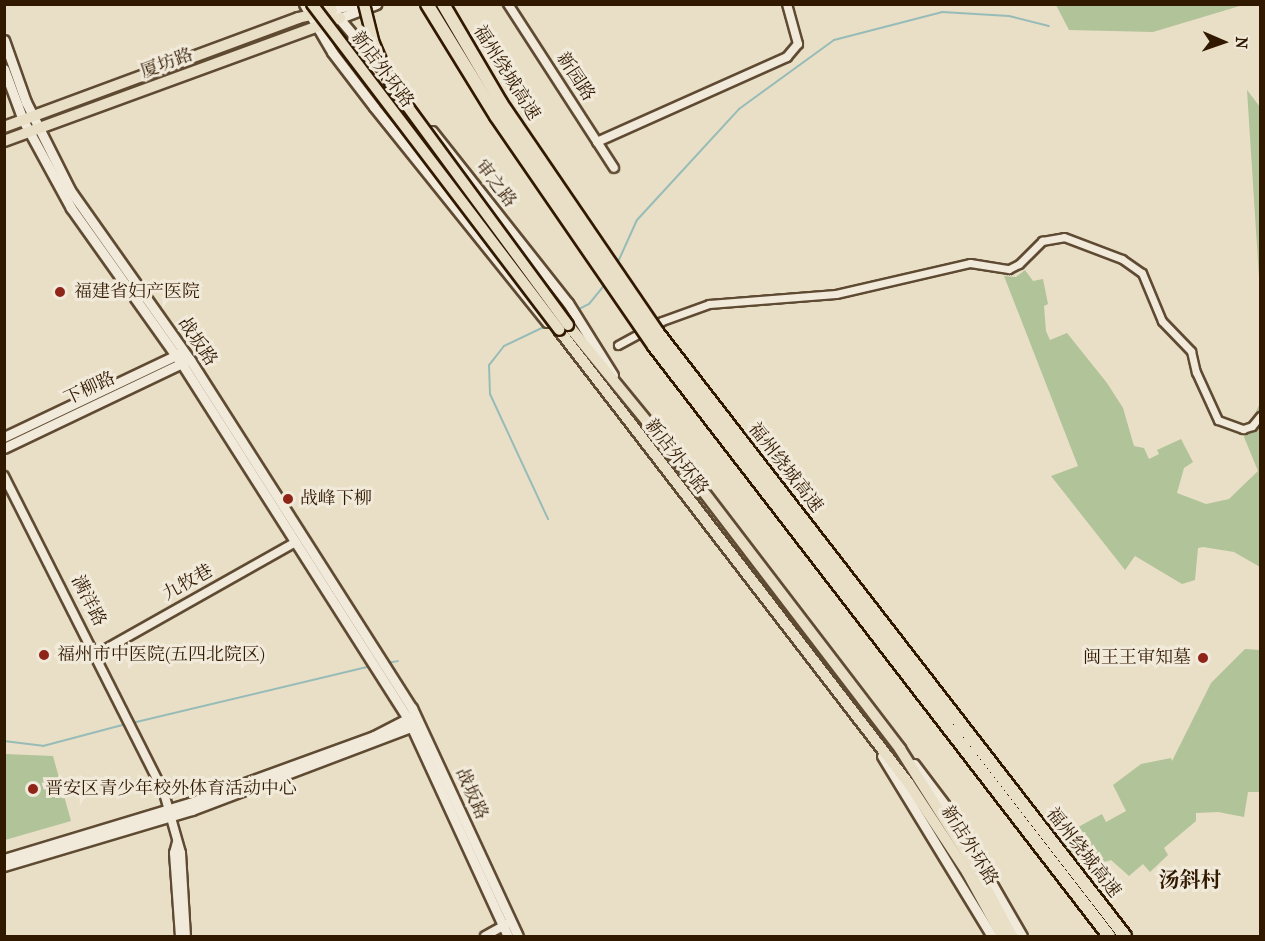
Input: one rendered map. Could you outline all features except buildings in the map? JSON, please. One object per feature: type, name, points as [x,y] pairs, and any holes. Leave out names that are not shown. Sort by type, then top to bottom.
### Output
[{"type":"highway","name":"福州绕城高速","points":[[427,4],[496,116],[654,346],[1109,936]]},
{"type":"highway","name":"福州绕城高速","points":[[443,4],[501,103],[657,332],[1125,936]]},
{"type":"main road","points":[[304,4],[311,10],[332,52],[401,142],[543,317],[561,329]]},
{"type":"main road","points":[[333,11],[354,4]]},
{"type":"main road","name":"新店外环路","points":[[364,4],[373,41],[391,84],[561,329],[572,350],[930,814],[1002,936]]},
{"type":"main road","points":[[333,11],[376,4]]},
{"type":"main road","name":"厦坊路","points":[[4,127],[311,10],[333,11]]},
{"type":"main road","name":"新店外环路","points":[[311,10],[561,329],[622,394],[757,561],[900,749],[975,867],[1012,936]]},
{"type":"main road","name":"厦坊路","points":[[4,141],[318,26],[333,11]]},
{"type":"main road","name":"审之路","points":[[333,11],[568,303],[622,394]]},
{"type":"main road","name":"战坂路","points":[[4,40],[28,119]]},
{"type":"main road","name":"战坂路","points":[[4,69],[86,233],[183,358],[414,721],[507,923],[518,936]]},
{"type":"main road","name":"战坂路","points":[[183,358],[296,542],[374,656]]},
{"type":"main road","name":"下柳路","points":[[4,437],[183,358]]},
{"type":"main road","name":"下柳路","points":[[4,448],[183,358]]},
{"type":"main road","points":[[4,866],[170,814],[414,721]]},
{"type":"main road","points":[[873,741],[992,936]]},
{"type":"main road","points":[[900,749],[951,813],[1022,936]]},
{"type":"main road","points":[[4,859],[170,814]]},
{"type":"main road","name":"战坂路","points":[[507,923],[508,936]]},
{"type":"street","name":"新园路","points":[[508,4],[614,168]]},
{"type":"street","points":[[597,142],[787,57],[798,44],[787,4]]},
{"type":"street","points":[[618,345],[662,321],[709,304],[836,294],[970,263],[1009,269],[1019,264],[1042,241],[1064,237],[1122,259],[1142,273],[1162,321],[1191,351],[1196,372],[1218,420],[1243,429],[1252,426],[1260,416]]},
{"type":"street","name":"满洋路","points":[[4,476],[97,654],[170,814],[177,842],[186,936]]},
{"type":"street","name":"九牧巷","points":[[97,654],[296,542]]},
{"type":"street","name":"满洋路","points":[[177,842],[174,853],[180,936]]},
{"type":"street","points":[[485,936],[507,923]]},
{"type":"green space","points":[[1056,5],[1243,5],[1153,32],[1069,30]]},
{"type":"green space","points":[[1247,90],[1260,107],[1260,293]]},
{"type":"green space","points":[[1025,270],[1033,281],[1043,279],[1048,304],[1044,306],[1046,331],[1050,340],[1067,333],[1107,383],[1123,408],[1134,446],[1144,448],[1149,459],[1159,454],[1157,450],[1181,439],[1193,462],[1184,468],[1177,493],[1206,504],[1229,499],[1258,471],[1244,437],[1260,403],[1260,567],[1234,552],[1203,547],[1198,548],[1195,580],[1182,584],[1135,556],[1125,570],[1051,476],[1078,466],[1004,276],[1016,277]]},
{"type":"green space","points":[[1245,649],[1260,650],[1260,792],[1248,792],[1244,817],[1218,812],[1196,813],[1196,821],[1164,848],[1168,855],[1150,872],[1143,864],[1129,876],[1111,860],[1094,865],[1087,853],[1074,861],[1058,838],[1102,814],[1106,822],[1126,811],[1113,785],[1141,764],[1171,758],[1172,761],[1211,683]]},
{"type":"green space","name":"晋安区青少年校外体育活动中心","points":[[5,754],[53,756],[71,821],[5,840]]},
{"type":"waterway","points":[[617,264],[637,220],[739,109],[834,40],[942,12],[1009,16],[1049,26]]},
{"type":"waterway","points":[[577,310],[589,304],[605,284]]},
{"type":"waterway","points":[[548,325],[504,346],[489,365],[490,394],[548,519]]},
{"type":"waterway","points":[[386,663],[398,661]]},
{"type":"waterway","points":[[132,723],[372,666]]},
{"type":"waterway","points":[[4,741],[43,746],[126,724]]},
{"type":"place","name":"福建省妇产医院","points":[[60,292]]},
{"type":"place","name":"战峰下柳","points":[[288,499]]},
{"type":"place","name":"福州市中医院(五四北院区)","points":[[44,655]]},
{"type":"place","name":"闽王王审知墓","points":[[1203,658]]},
{"type":"place","name":"晋安区青少年校外体育活动中心","points":[[33,789]]},
{"type":"district","name":"汤斜村","points":[[1190,880]]}]
